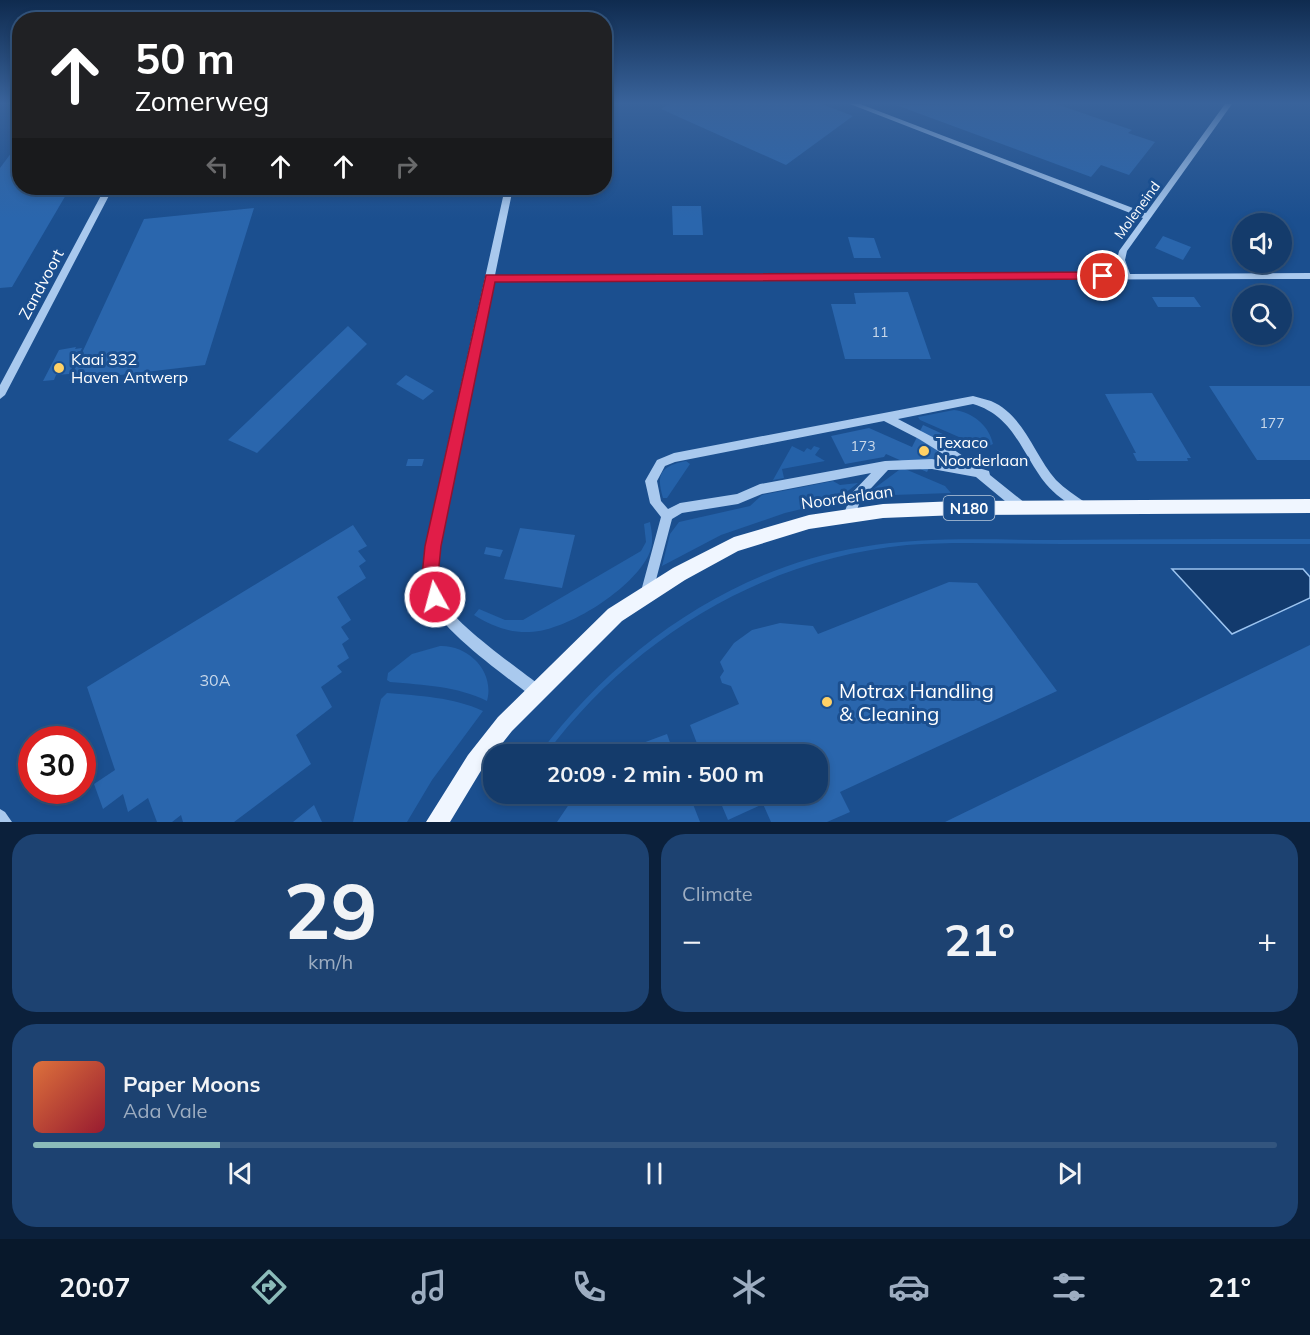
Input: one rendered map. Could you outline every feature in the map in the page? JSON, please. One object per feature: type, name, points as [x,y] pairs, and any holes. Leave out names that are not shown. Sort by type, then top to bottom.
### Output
[{"type":"main road","name":"Noorderlaan","points":[[437,822],[475,762],[505,724],[615,615],[680,574],[734,546],[809,522],[883,511],[1021,507],[1310,506]]},
{"type":"street","points":[[953,142],[1148,217]]},
{"type":"street","name":"Moleneind","points":[[1126,276],[1121,260],[1123,251],[1202,142]]},
{"type":"street","name":"Zandvoort","points":[[0,395],[106,195]]},
{"type":"street","points":[[508,195],[446,480],[433,546],[430,576],[435,597],[450,620],[537,692]]},
{"type":"street","points":[[490,278],[1310,276]]},
{"type":"street","points":[[667,516],[656,502],[651,481],[661,463],[674,458],[973,400],[987,402],[1006,414],[1052,483],[1082,507]]},
{"type":"street","points":[[885,417],[930,439],[985,474],[1021,507]]},
{"type":"street","points":[[646,595],[667,516],[680,508],[738,499],[760,489],[885,466],[932,464],[985,474]]},
{"type":"street","points":[[849,516],[856,496],[885,466]]},
{"type":"street","points":[[0,818],[4,822]]},
{"type":"shaded area","points":[[954,410],[967,413],[984,425],[993,444],[984,448],[920,420],[918,417]]},
{"type":"shaded area","points":[[792,446],[804,452],[807,448],[811,450],[814,446],[820,448],[815,455],[825,461],[782,469],[784,478],[773,480]]},
{"type":"shaded area","points":[[686,461],[690,464],[667,498],[663,498],[660,483],[662,473],[670,466]]},
{"type":"shaded area","points":[[905,469],[945,486],[951,493],[864,496],[899,470]]},
{"type":"shaded area","points":[[833,481],[840,485],[858,483],[835,501],[785,513],[721,535],[662,566],[670,534],[679,522],[750,506],[762,495]]},
{"type":"shaded area","points":[[650,522],[652,546],[641,567],[615,593],[580,616],[545,630],[522,632],[501,628],[474,615],[479,609],[505,620],[523,620],[641,551],[646,542],[644,524]]},
{"type":"shaded area","points":[[1310,539],[1310,544],[965,543],[907,545],[853,553],[802,567],[752,587],[704,612],[660,641],[618,675],[580,713],[554,744],[547,744],[604,681],[641,648],[681,619],[723,594],[767,574],[814,558],[862,547],[910,541]]},
{"type":"shaded area","points":[[1172,569],[1303,569],[1310,577],[1310,598],[1232,634]]},
{"type":"shaded area","points":[[440,646],[461,650],[477,662],[487,680],[487,701],[452,689],[387,680],[388,673],[412,654]]},
{"type":"shaded area","points":[[387,693],[448,700],[483,711],[432,780],[407,822],[353,822],[381,699]]},
{"type":"building","points":[[735,142],[817,142],[786,165]]},
{"type":"building","points":[[997,142],[1155,142],[1129,175],[1101,165],[1091,177]]},
{"type":"building","points":[[12,152],[12,195],[66,195],[12,287],[0,288],[0,168]]},
{"type":"building","points":[[672,206],[701,206],[703,235],[673,235]]},
{"type":"building","points":[[254,208],[205,365],[69,381],[144,219]]},
{"type":"building","points":[[1163,236],[1191,247],[1183,260],[1155,248]]},
{"type":"building","points":[[848,237],[874,238],[881,258],[854,258]]},
{"type":"building","points":[[908,292],[931,359],[845,359],[831,304],[856,304],[854,293]]},
{"type":"building","points":[[1152,297],[1194,297],[1201,307],[1158,307]]},
{"type":"building","points":[[348,326],[367,344],[257,453],[228,440]]},
{"type":"building","points":[[76,347],[75,349],[82,348],[69,374],[56,375],[54,380],[43,381],[59,350]]},
{"type":"building","points":[[406,375],[434,391],[423,400],[396,384]]},
{"type":"building","points":[[1209,386],[1310,386],[1310,460],[1257,460]]},
{"type":"building","points":[[1152,393],[1191,458],[1187,458],[1188,461],[1137,461],[1133,453],[1136,453],[1105,394]]},
{"type":"building","points":[[923,425],[945,435],[927,472],[886,454],[884,457],[845,464],[831,436],[869,428],[912,447]]},
{"type":"building","points":[[408,459],[424,459],[422,466],[406,466]]},
{"type":"building","points":[[353,525],[367,546],[358,551],[366,561],[359,566],[366,578],[337,597],[351,620],[341,627],[349,639],[342,644],[349,658],[337,666],[342,672],[321,687],[332,707],[296,735],[311,764],[234,822],[183,822],[181,815],[172,822],[157,822],[148,798],[128,812],[123,794],[103,809],[96,783],[115,770],[87,687]]},
{"type":"building","points":[[520,528],[575,535],[562,588],[504,579]]},
{"type":"building","points":[[486,547],[503,550],[500,557],[484,554]]},
{"type":"building","points":[[949,582],[977,583],[1057,691],[840,792],[850,812],[827,822],[771,822],[763,804],[828,804],[828,744],[697,744],[690,725],[739,704],[731,686],[722,683],[720,677],[724,671],[720,662],[734,643],[752,630],[780,623],[813,626],[818,634]]},
{"type":"building","points":[[1310,645],[1310,822],[945,822]]},
{"type":"building","points":[[667,734],[670,744],[640,744]]},
{"type":"building","points":[[569,804],[693,804],[700,822],[557,822]]},
{"type":"building","points":[[721,804],[763,804],[728,820]]},
{"type":"building","points":[[314,805],[322,822],[293,822]]},
{"type":"place","name":"Kaai 332 Haven Antwerp","points":[[59,368]]},
{"type":"place","name":"Texaco Noorderlaan","points":[[924,451]]},
{"type":"place","name":"Motrax Handling & Cleaning","points":[[827,702]]},
{"type":"route","points":[[435,597],[430,576],[433,546],[490,278],[1103,276]]}]
